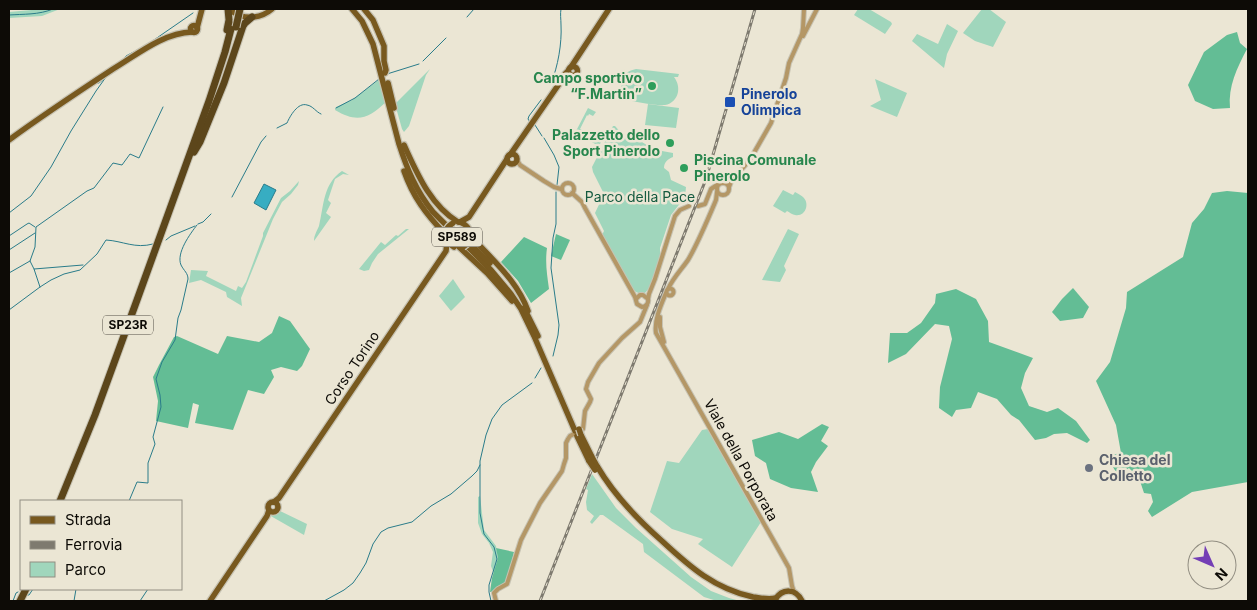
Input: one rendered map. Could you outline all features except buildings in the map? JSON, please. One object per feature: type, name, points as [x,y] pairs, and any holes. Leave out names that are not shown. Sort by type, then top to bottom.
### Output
[{"type":"highway","points":[[192,152],[199,119],[226,35],[229,9]]},
{"type":"highway","name":"SP23R","points":[[62,500],[229,52],[236,9]]},
{"type":"highway","name":"SP23R","points":[[234,26],[240,9]]},
{"type":"highway","points":[[192,152],[200,142],[224,83],[244,23],[252,18]]},
{"type":"main road","points":[[229,9],[240,16],[252,18],[272,9]]},
{"type":"main road","name":"SP589","points":[[352,9],[368,30],[390,92],[402,145]]},
{"type":"main road","name":"SP589","points":[[357,9],[374,37],[402,145],[416,181],[444,219],[511,288],[529,320],[578,433],[606,488],[624,510],[685,567],[721,590],[738,597],[758,601]]},
{"type":"main road","points":[[364,9],[373,20],[384,46],[386,70],[384,75]]},
{"type":"main road","points":[[469,217],[470,238],[467,244],[446,251],[446,232],[449,226],[469,217],[502,167],[513,160],[518,145],[562,77],[571,70],[575,60],[609,9]]},
{"type":"main road","points":[[9,140],[93,82],[161,40],[193,28],[202,11]]},
{"type":"main road","points":[[402,145],[429,192],[447,214],[457,223],[465,224],[469,228]]},
{"type":"main road","points":[[402,145],[402,165],[412,192],[424,210],[446,232]]},
{"type":"main road","points":[[470,238],[512,280],[528,309],[529,320]]},
{"type":"main road","points":[[447,242],[459,247],[487,273],[529,320]]},
{"type":"main road","name":"Corso Torino","points":[[210,601],[269,513],[268,504],[277,501],[446,251]]},
{"type":"main road","name":"SP589","points":[[596,468],[633,514],[695,570],[713,582],[739,593],[767,599],[775,599],[784,592]]},
{"type":"main road","points":[[784,592],[794,592],[802,601]]},
{"type":"street","points":[[714,205],[727,194],[731,182],[751,158],[771,123],[789,63],[803,28],[804,9]]},
{"type":"street","points":[[794,51],[817,9]]},
{"type":"street","points":[[513,160],[554,187],[562,189],[566,195],[572,193]]},
{"type":"street","points":[[698,206],[706,202],[712,188],[727,182],[737,174]]},
{"type":"street","points":[[562,189],[564,184],[569,183],[574,187],[572,193]]},
{"type":"street","points":[[721,184],[729,187]]},
{"type":"street","points":[[714,205],[717,191],[721,184]]},
{"type":"street","points":[[709,192],[717,191]]},
{"type":"street","points":[[717,191],[723,196]]},
{"type":"street","points":[[572,193],[582,202],[631,290],[639,296],[645,296],[648,303]]},
{"type":"street","name":"Viale della Porporata","points":[[714,205],[688,259],[668,291],[660,315],[660,331],[667,351],[789,568],[794,592]]},
{"type":"street","points":[[496,601],[494,593],[507,584],[521,540],[540,503],[562,471],[566,458],[566,443],[568,439],[570,436],[583,430],[585,411],[591,399],[586,389],[588,382],[599,363],[640,322],[648,303],[648,296],[675,216],[680,210],[689,206]]},
{"type":"street","points":[[640,322],[641,311],[636,303],[639,296],[647,292],[655,279]]},
{"type":"street","points":[[638,306],[644,307],[648,303]]},
{"type":"street","points":[[784,592],[791,580]]},
{"type":"green space","points":[[60,9],[42,16],[9,18],[9,12]]},
{"type":"green space","points":[[858,9],[869,9],[892,24],[885,34],[854,15]]},
{"type":"green space","points":[[982,9],[989,9],[1006,22],[993,47],[975,41],[963,33]]},
{"type":"green space","points":[[947,24],[958,31],[947,54],[944,68],[912,41],[917,34],[938,44]]},
{"type":"green space","points":[[1237,32],[1240,43],[1247,49],[1232,85],[1230,108],[1213,109],[1195,101],[1188,85],[1204,52],[1227,35]]},
{"type":"green space","points":[[430,69],[426,75],[409,126],[404,132],[395,104]]},
{"type":"green space","points":[[636,69],[679,74],[678,77],[674,77],[678,88],[672,102],[661,105],[621,99],[622,96],[626,97],[622,88],[622,79],[627,73]]},
{"type":"green space","points":[[380,79],[386,102],[374,112],[356,118],[335,110],[336,107],[352,100]]},
{"type":"green space","points":[[875,79],[907,93],[897,117],[870,106],[881,100]]},
{"type":"green space","points":[[648,104],[679,108],[676,128],[645,125]]},
{"type":"green space","points":[[588,108],[596,112],[593,116],[587,115],[580,129],[602,140],[599,146],[575,133]]},
{"type":"green space","name":"Parco della Pace","points":[[613,126],[622,134],[635,140],[637,139],[650,147],[673,153],[673,157],[667,161],[664,168],[669,172],[671,180],[686,187],[685,197],[671,215],[650,287],[645,293],[641,294],[633,289],[602,235],[604,231],[595,213],[604,194],[592,167]]},
{"type":"green space","points":[[342,171],[349,175],[343,174],[335,179],[328,200],[331,203],[326,213],[331,217],[314,241],[328,189],[331,182]]},
{"type":"green space","points":[[299,181],[291,194],[282,202],[273,219],[241,298],[242,306],[227,297],[226,292],[201,280],[189,283],[191,270],[208,271],[206,276],[236,291],[238,286],[242,288],[246,282],[263,233],[281,198]]},
{"type":"green space","points":[[783,190],[793,195],[795,192],[802,196],[806,203],[806,209],[802,214],[794,215],[787,211],[785,213],[773,206]]},
{"type":"green space","points":[[1227,191],[1248,193],[1248,482],[1192,492],[1152,517],[1148,511],[1153,502],[1151,494],[1144,493],[1139,478],[1129,468],[1118,475],[1106,456],[1121,453],[1116,425],[1096,381],[1110,362],[1126,308],[1127,292],[1183,257],[1192,223],[1204,209],[1212,193]]},
{"type":"green space","points":[[406,229],[409,229],[378,254],[369,270],[359,269],[381,242],[385,245]]},
{"type":"green space","points":[[788,229],[799,234],[784,266],[786,270],[780,282],[762,280]]},
{"type":"green space","points":[[556,234],[570,240],[561,260],[551,256]]},
{"type":"green space","points":[[524,237],[547,248],[546,263],[549,289],[531,303],[518,281],[501,262]]},
{"type":"green space","points":[[453,279],[465,297],[451,311],[439,296]]},
{"type":"green space","points":[[1073,288],[1089,307],[1083,318],[1060,321],[1052,312]]},
{"type":"green space","points":[[956,289],[976,299],[988,321],[989,342],[1033,358],[1025,373],[1021,388],[1029,406],[1047,412],[1058,408],[1076,421],[1090,440],[1087,443],[1067,433],[1054,434],[1035,440],[1019,420],[1011,415],[997,399],[978,392],[971,408],[956,410],[952,417],[939,408],[940,387],[952,339],[949,326],[935,324],[906,354],[888,363],[890,333],[907,333],[921,323],[935,303],[936,294]]},
{"type":"green space","points":[[279,316],[290,321],[310,349],[302,366],[297,371],[281,367],[271,370],[274,377],[264,394],[248,390],[233,430],[195,423],[199,405],[193,403],[188,428],[156,421],[158,401],[153,377],[174,337],[177,336],[218,354],[227,336],[259,342],[272,333]]},
{"type":"green space","points":[[822,424],[829,427],[821,441],[828,446],[811,472],[818,492],[791,488],[770,479],[766,463],[755,456],[752,440],[779,432],[798,439]]},
{"type":"green space","points":[[708,429],[761,522],[732,567],[698,544],[703,539],[672,529],[650,512],[667,461],[679,463],[702,430]]},
{"type":"green space","points":[[592,474],[616,508],[691,577],[711,591],[740,601],[717,601],[704,597],[644,552],[643,544],[603,515],[600,515],[592,524],[590,522],[594,516],[587,510],[588,490],[586,489]]},
{"type":"green space","points":[[480,496],[484,530],[496,546],[498,558],[494,574],[491,566],[493,552],[482,534],[478,523],[478,497]]},
{"type":"green space","points":[[278,510],[307,524],[304,535],[269,515]]},
{"type":"green space","points":[[496,548],[514,552],[508,577],[502,587],[490,592],[498,558]]},
{"type":"water","points":[[264,184],[276,190],[266,210],[254,203]]},
{"type":"waterway","points":[[9,15],[37,13],[53,9]]},
{"type":"waterway","points":[[467,17],[474,9]]},
{"type":"waterway","points":[[551,83],[558,62],[561,9]]},
{"type":"waterway","points":[[151,42],[193,13]]},
{"type":"waterway","points":[[423,61],[446,38]]},
{"type":"waterway","points":[[122,61],[126,56],[141,48]]},
{"type":"waterway","points":[[387,74],[419,64]]},
{"type":"waterway","points":[[9,213],[31,196],[51,167],[96,91],[106,77],[114,72]]},
{"type":"waterway","points":[[96,83],[105,78]]},
{"type":"waterway","points":[[336,108],[355,98],[379,79]]},
{"type":"waterway","points":[[530,122],[529,116],[541,100]]},
{"type":"waterway","points":[[277,128],[287,123],[292,113],[300,106],[309,106],[321,114]]},
{"type":"waterway","points":[[34,269],[30,261],[35,247],[36,227],[94,188],[113,163],[122,165],[130,154],[139,158],[163,107]]},
{"type":"waterway","points":[[535,125],[542,136]]},
{"type":"waterway","points":[[232,197],[266,136]]},
{"type":"waterway","points":[[544,138],[559,167],[557,185]]},
{"type":"waterway","points":[[553,356],[559,325],[551,268],[556,224],[556,192]]},
{"type":"waterway","points":[[198,224],[211,214]]},
{"type":"waterway","points":[[9,236],[29,223],[35,227]]},
{"type":"waterway","points":[[129,500],[137,482],[148,483],[148,463],[155,444],[153,437],[161,407],[156,379],[162,362],[175,340],[178,318],[188,279],[181,265],[180,255],[184,244],[197,225]]},
{"type":"waterway","points":[[166,240],[195,226]]},
{"type":"waterway","points":[[9,250],[35,233]]},
{"type":"waterway","points":[[9,310],[51,280],[80,270],[97,254],[106,240],[140,246],[153,244]]},
{"type":"waterway","points":[[9,273],[30,261]]},
{"type":"waterway","points":[[40,287],[34,269],[83,265]]},
{"type":"waterway","points":[[535,378],[541,368]]},
{"type":"waterway","points":[[491,601],[489,585],[497,559],[494,547],[484,534],[480,513],[480,461],[492,419],[502,405],[532,383]]},
{"type":"waterway","points":[[324,601],[353,583],[366,563],[373,544],[381,532],[388,528],[412,522],[431,506],[451,494],[472,476],[480,465]]},
{"type":"waterway","points":[[27,595],[32,590]]},
{"type":"waterway","points":[[74,601],[76,590]]},
{"type":"waterway","points":[[140,601],[147,590]]},
{"type":"waterway","points":[[13,601],[18,592]]},
{"type":"railway","points":[[540,601],[706,179],[755,9]]},
{"type":"place","name":"Campo sportivo “F.Martin”","points":[[652,86]]},
{"type":"place","name":"Pinerolo Olimpica","points":[[730,102]]},
{"type":"place","name":"Palazzetto dello Sport Pinerolo","points":[[670,143]]},
{"type":"place","name":"Piscina Comunale Pinerolo","points":[[684,168]]},
{"type":"place","name":"Chiesa del Colletto","points":[[1089,468]]}]
